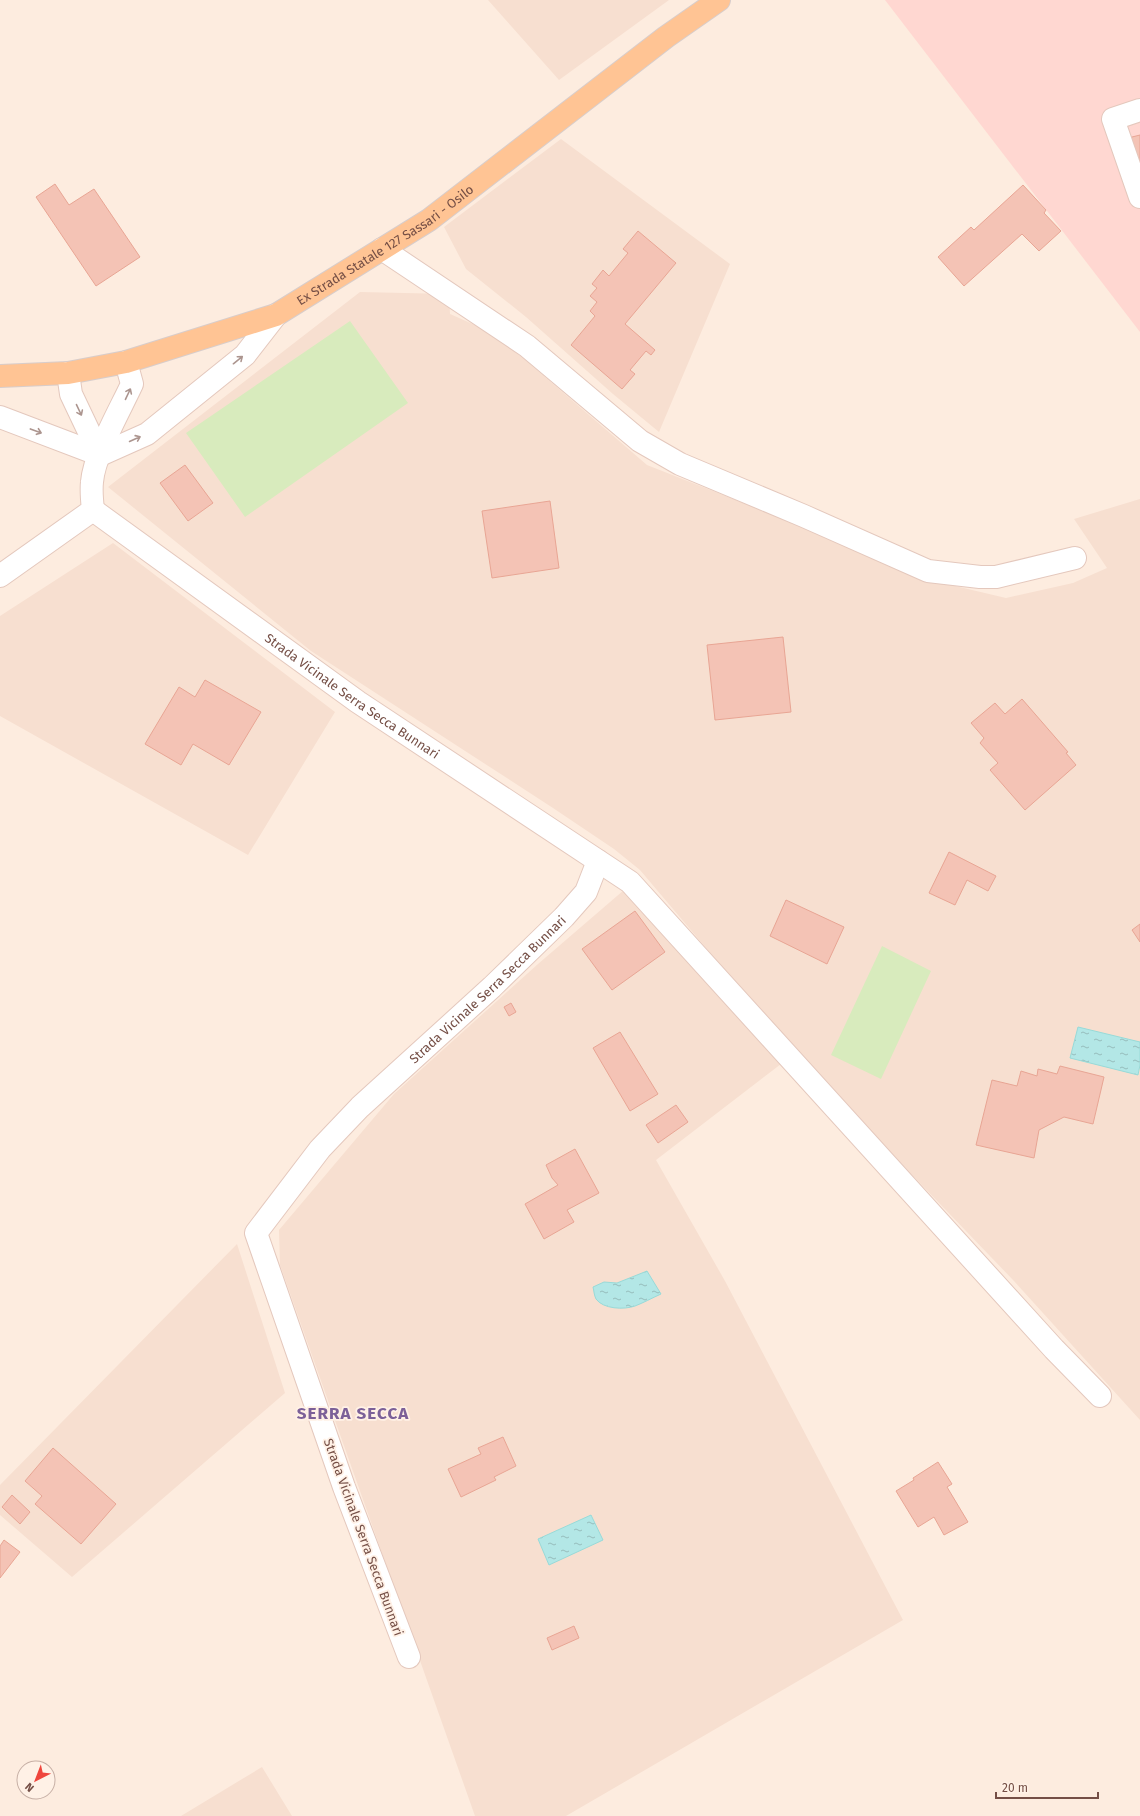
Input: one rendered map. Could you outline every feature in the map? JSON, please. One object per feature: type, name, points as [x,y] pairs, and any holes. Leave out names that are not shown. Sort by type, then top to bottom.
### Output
[{"type":"main road","name":"Ex Strada Statale 127 Sassari - Osilo","points":[[0,376],[68,373],[126,362],[276,316],[429,220],[666,37],[719,0]]},
{"type":"street","points":[[1140,110],[1114,119],[1140,197]]},
{"type":"street","points":[[382,249],[527,346],[640,441],[680,464],[804,516],[928,571],[980,577],[996,577],[1075,558]]},
{"type":"street","points":[[0,417],[100,455],[147,434],[245,355],[276,316]]},
{"type":"street","points":[[0,576],[93,510],[92,481],[100,455],[132,384],[126,362]]},
{"type":"street","points":[[68,373],[71,394],[100,455]]},
{"type":"street","name":"Strada Vicinale Serra Secca Bunnari","points":[[93,510],[358,702],[598,861],[586,892],[564,917],[492,987],[360,1107],[320,1150],[256,1233],[344,1487],[409,1657]]},
{"type":"street","points":[[598,861],[630,882],[1054,1349],[1100,1396]]},
{"type":"shaded area","points":[[488,0],[669,0],[559,80]]},
{"type":"shaded area","points":[[885,0],[1140,0],[1140,332]]},
{"type":"shaded area","points":[[561,139],[730,264],[659,432],[613,394],[526,317],[466,269],[444,227]]},
{"type":"shaded area","points":[[360,292],[449,294],[450,314],[486,330],[523,358],[647,465],[784,519],[917,577],[1006,598],[1073,583],[1107,568],[1074,519],[1140,499],[1140,1420],[1014,1281],[795,1053],[640,870],[614,849],[553,808],[311,651],[108,487]]},
{"type":"shaded area","points":[[113,543],[335,712],[248,855],[0,716],[0,616]]},
{"type":"shaded area","points":[[624,890],[781,1064],[656,1160],[725,1281],[903,1620],[566,1816],[475,1816],[280,1265],[279,1230],[394,1094],[538,964]]},
{"type":"shaded area","points":[[237,1244],[285,1393],[72,1577],[0,1515],[0,1485]]},
{"type":"shaded area","points":[[262,1767],[292,1816],[181,1816]]},
{"type":"green space","points":[[350,321],[408,403],[245,517],[186,433]]},
{"type":"green space","points":[[882,946],[931,971],[881,1079],[831,1055]]},
{"type":"water","points":[[1078,1027],[1140,1042],[1140,1065],[1138,1075],[1070,1058]]},
{"type":"water","points":[[647,1271],[661,1294],[635,1306],[625,1308],[609,1307],[596,1299],[593,1287],[604,1282],[617,1283]]},
{"type":"water","points":[[591,1515],[603,1540],[549,1565],[538,1539]]},
{"type":"building","points":[[1140,135],[1140,177],[1128,138]]},
{"type":"building","points":[[55,184],[69,205],[94,189],[140,257],[96,286],[36,197]]},
{"type":"building","points":[[1023,185],[1046,210],[1044,213],[1061,231],[1039,251],[1022,234],[964,286],[938,257],[971,227],[974,230]]},
{"type":"building","points":[[638,231],[676,263],[625,324],[655,350],[651,355],[646,351],[630,370],[635,374],[622,389],[571,345],[595,316],[590,311],[597,302],[590,296],[597,288],[592,284],[603,270],[609,276],[628,253],[623,249]]},
{"type":"building","points":[[185,465],[213,503],[188,521],[160,483]]},
{"type":"building","points":[[550,501],[559,568],[492,578],[482,511]]},
{"type":"building","points":[[783,637],[791,712],[715,720],[707,645]]},
{"type":"building","points":[[205,680],[261,712],[229,765],[193,744],[181,765],[145,744],[179,687],[195,697]]},
{"type":"building","points":[[1022,699],[1068,752],[1066,753],[1076,765],[1025,810],[990,770],[998,763],[980,743],[984,738],[971,723],[995,703],[1005,714]]},
{"type":"building","points":[[949,852],[996,876],[988,891],[967,880],[955,905],[929,893]]},
{"type":"building","points":[[786,900],[844,927],[827,964],[770,936]]},
{"type":"building","points":[[635,911],[665,952],[612,990],[582,949]]},
{"type":"building","points":[[1140,924],[1140,942],[1132,930]]},
{"type":"building","points":[[511,1003],[516,1012],[509,1016],[504,1007]]},
{"type":"building","points":[[620,1032],[658,1094],[630,1111],[593,1048]]},
{"type":"building","points":[[1060,1066],[1104,1077],[1093,1124],[1064,1117],[1039,1130],[1034,1158],[976,1145],[992,1080],[1017,1086],[1021,1071],[1037,1076],[1038,1069],[1057,1074]]},
{"type":"building","points":[[676,1105],[688,1122],[658,1143],[646,1125]]},
{"type":"building","points":[[575,1149],[599,1193],[567,1210],[574,1222],[544,1239],[525,1204],[558,1185],[552,1178],[546,1165]]},
{"type":"building","points":[[503,1437],[516,1466],[494,1477],[496,1480],[461,1497],[448,1469],[481,1454],[478,1448]]},
{"type":"building","points":[[53,1448],[116,1504],[81,1544],[35,1504],[42,1496],[25,1481]]},
{"type":"building","points":[[938,1462],[952,1484],[947,1487],[968,1522],[944,1535],[934,1517],[918,1527],[896,1491]]},
{"type":"building","points":[[12,1495],[30,1512],[20,1524],[2,1507]]},
{"type":"building","points":[[4,1540],[20,1552],[0,1578],[0,1546]]},
{"type":"building","points":[[574,1626],[579,1638],[552,1650],[547,1638]]},
{"type":"district","name":"SERRA SECCA","points":[[353,1413]]}]
